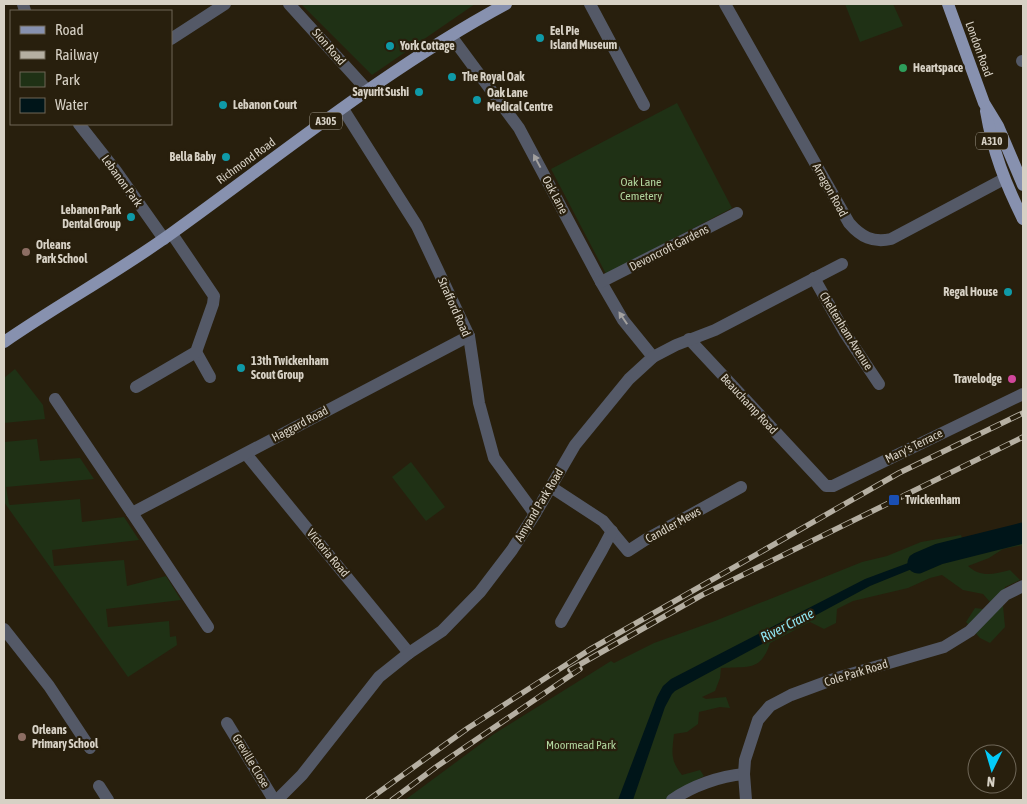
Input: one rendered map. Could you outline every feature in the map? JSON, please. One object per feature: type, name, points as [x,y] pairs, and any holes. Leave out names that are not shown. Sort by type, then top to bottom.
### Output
[{"type":"main road","name":"Richmond Road","points":[[4,342],[168,236],[270,160],[407,64],[506,4]]},
{"type":"main road","name":"London Road","points":[[948,4],[984,103],[989,128],[1004,179],[1023,219]]},
{"type":"main road","name":"London Road","points":[[984,103],[1001,132],[1023,185]]},
{"type":"main road","points":[[1004,179],[1017,172]]},
{"type":"street","points":[[172,38],[225,4]]},
{"type":"street","name":"Sion Road","points":[[289,4],[368,91]]},
{"type":"street","points":[[590,4],[644,105]]},
{"type":"street","name":"Arragon Road","points":[[725,4],[848,223],[858,234],[874,240],[891,239],[1004,179]]},
{"type":"street","name":"Oak Lane","points":[[451,36],[519,128],[623,320],[653,357]]},
{"type":"street","name":"Strafford Road","points":[[343,109],[417,226],[469,336],[478,403],[494,458],[535,514]]},
{"type":"street","name":"Lebanon Park","points":[[80,125],[214,296],[196,352]]},
{"type":"street","name":"Devoncroft Gardens","points":[[601,282],[737,213]]},
{"type":"street","name":"Amyand Park Road","points":[[275,800],[302,774],[379,677],[409,653],[442,631],[480,592],[512,550],[575,445],[629,379],[653,357],[689,339],[715,330],[842,264]]},
{"type":"street","name":"Cheltenham Avenue","points":[[814,278],[845,332],[879,384]]},
{"type":"street","name":"Haggard Road","points":[[132,513],[469,336]]},
{"type":"street","name":"Beauchamp Road","points":[[689,339],[810,468]]},
{"type":"street","points":[[136,387],[196,352],[210,377]]},
{"type":"street","name":"Mary's Terrace","points":[[810,468],[826,486],[833,486],[1023,394]]},
{"type":"street","points":[[55,399],[208,627]]},
{"type":"street","name":"Victoria Road","points":[[246,454],[409,653]]},
{"type":"street","name":"Candler Mews","points":[[550,487],[603,521],[628,551],[741,488]]},
{"type":"street","points":[[561,622],[612,531]]},
{"type":"street","name":"Cole Park Road","points":[[746,800],[745,760],[758,720],[770,706],[791,695],[837,678],[944,647],[970,631],[1005,595],[1023,586]]},
{"type":"street","points":[[4,629],[49,686],[90,748]]},
{"type":"street","name":"Greville Close","points":[[227,723],[275,800]]},
{"type":"street","points":[[672,800],[682,793],[716,780],[744,774]]},
{"type":"street","points":[[100,786],[108,800]]},
{"type":"green space","points":[[301,4],[475,4],[372,75]]},
{"type":"green space","points":[[845,4],[893,4],[903,26],[860,42]]},
{"type":"green space","name":"Oak Lane Cemetery","points":[[677,103],[732,208],[606,274],[551,169]]},
{"type":"green space","points":[[15,369],[43,405],[45,419],[4,423],[4,378]]},
{"type":"green space","points":[[37,439],[40,461],[80,458],[94,479],[6,487],[10,505],[80,499],[82,522],[124,517],[139,540],[52,550],[54,566],[124,560],[127,586],[166,576],[181,600],[106,609],[108,627],[169,621],[170,637],[176,636],[177,645],[128,677],[4,502],[4,442]]},
{"type":"green space","points":[[411,462],[445,507],[426,521],[392,477]]},
{"type":"green space","name":"Moormead Park","points":[[1023,528],[1023,545],[1003,549],[989,558],[968,566],[983,574],[1010,570],[1020,580],[1005,587],[1002,595],[1005,627],[990,643],[980,638],[966,622],[975,608],[983,609],[990,602],[983,594],[963,590],[942,575],[908,588],[853,601],[837,609],[836,623],[824,629],[810,622],[770,643],[762,659],[752,666],[721,668],[720,678],[715,691],[702,697],[706,699],[726,697],[730,708],[720,707],[699,712],[698,724],[687,732],[674,734],[673,756],[678,770],[682,775],[700,770],[704,776],[687,785],[668,800],[405,800],[494,734],[611,661],[614,663],[654,643],[715,621],[862,562],[887,556],[921,542],[961,535],[962,538]]},
{"type":"water","points":[[943,550],[944,556],[870,586],[675,691],[665,707],[633,800],[618,800],[657,697],[663,686],[671,679],[865,579]]},
{"type":"waterway","name":"River Crane","points":[[918,563],[939,554],[1023,533]]},
{"type":"railway","points":[[368,800],[468,728],[589,650],[899,473],[1023,413]]},
{"type":"railway","points":[[570,670],[702,595],[1023,437]]},
{"type":"railway","points":[[392,800],[436,767],[580,669]]},
{"type":"place","name":"Eel Pie Island Museum","points":[[540,38]]},
{"type":"place","name":"York Cottage","points":[[390,46]]},
{"type":"place","name":"Heartspace","points":[[903,68]]},
{"type":"place","name":"The Royal Oak","points":[[452,77]]},
{"type":"place","name":"Sayurit Sushi","points":[[419,92]]},
{"type":"place","name":"Oak Lane Medical Centre","points":[[477,100]]},
{"type":"place","name":"Lebanon Court","points":[[223,105]]},
{"type":"place","name":"Bella Baby","points":[[226,157]]},
{"type":"place","name":"Lebanon Park Dental Group","points":[[131,217]]},
{"type":"place","name":"Orleans Park School","points":[[26,252]]},
{"type":"place","name":"Regal House","points":[[1008,292]]},
{"type":"place","name":"13th Twickenham Scout Group","points":[[241,368]]},
{"type":"place","name":"Travelodge","points":[[1012,379]]},
{"type":"place","name":"Twickenham","points":[[894,500]]},
{"type":"place","name":"Orleans Primary School","points":[[22,737]]}]
